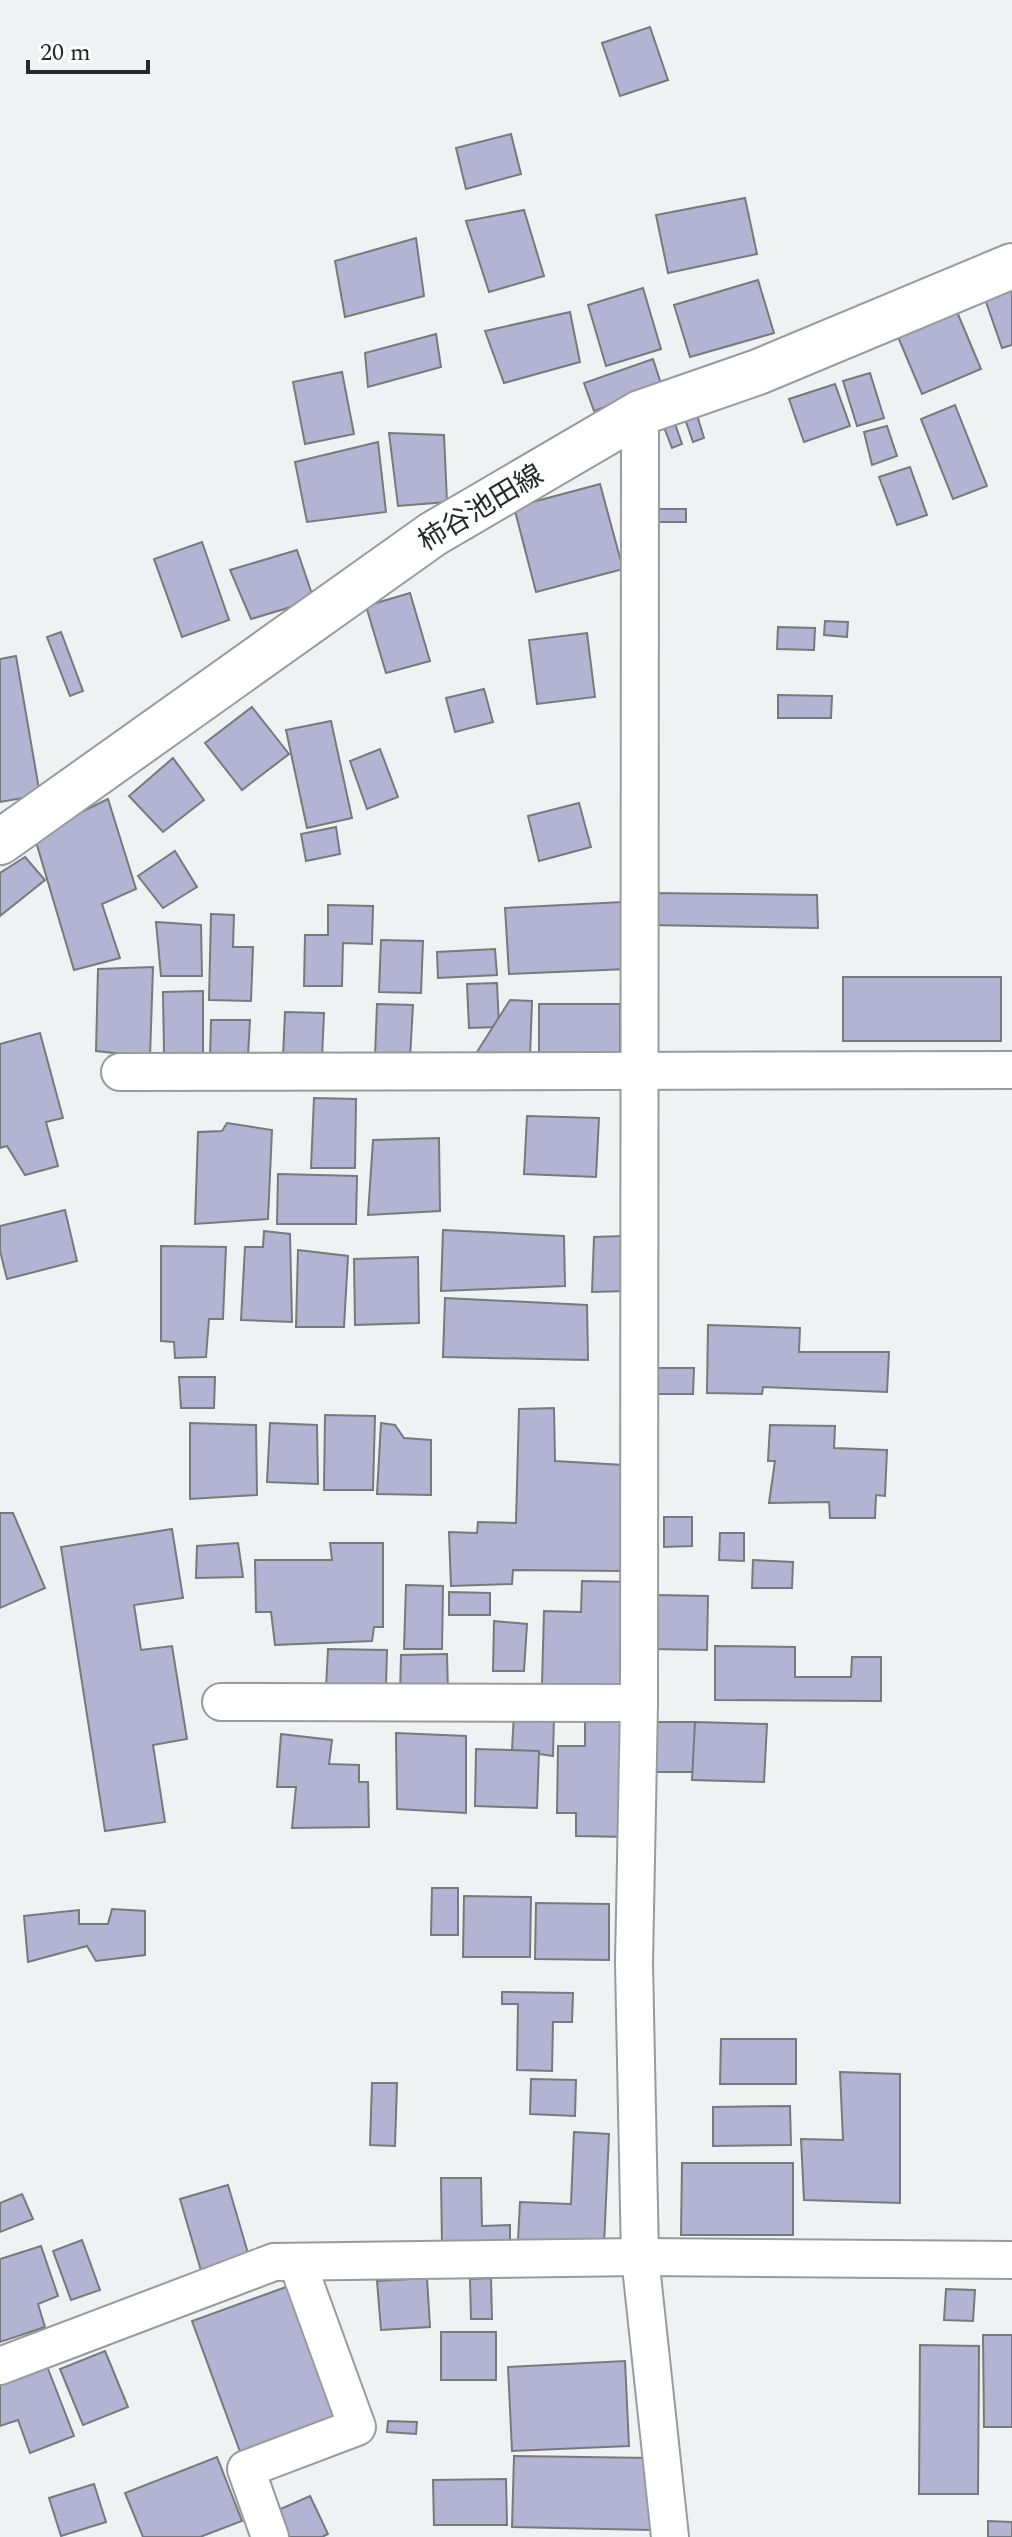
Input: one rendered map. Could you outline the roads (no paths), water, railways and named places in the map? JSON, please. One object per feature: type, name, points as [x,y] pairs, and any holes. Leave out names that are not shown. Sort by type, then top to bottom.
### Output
[{"type":"main road","name":"柿谷池田線","points":[[0,842],[433,534],[640,413],[758,372],[1012,266]]},
{"type":"street","points":[[640,413],[639,1703],[634,1963],[640,2257],[670,2537]]},
{"type":"street","points":[[120,1072],[1012,1070]]},
{"type":"street","points":[[221,1702],[639,1703]]},
{"type":"street","points":[[0,2366],[274,2262],[640,2257],[1012,2260]]},
{"type":"street","points":[[270,2537],[246,2469],[357,2427],[297,2262]]}]
